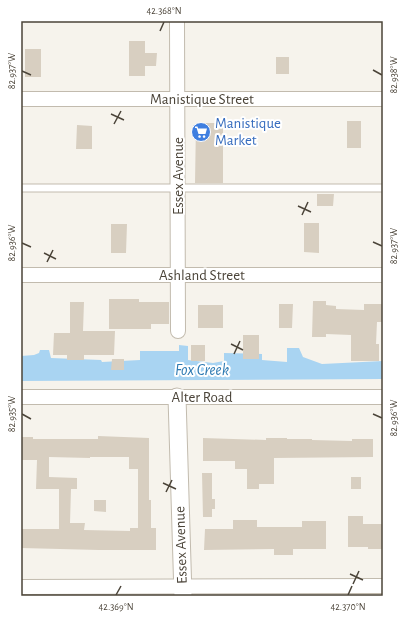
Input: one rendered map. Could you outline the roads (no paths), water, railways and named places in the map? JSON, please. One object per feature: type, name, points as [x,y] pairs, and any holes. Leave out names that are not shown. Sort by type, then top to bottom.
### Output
[{"type":"street","name":"Essex Avenue","points":[[177,21],[178,331]]},
{"type":"street","name":"Manistique Street","points":[[21,99],[383,99]]},
{"type":"street","name":"Ashland Street","points":[[21,275],[383,275]]},
{"type":"street","name":"Essex Avenue","points":[[177,397],[183,591]]},
{"type":"street","name":"Alter Road","points":[[21,398],[383,397]]},
{"type":"street","points":[[21,587],[183,591],[383,586]]},
{"type":"lane","points":[[21,188],[383,188]]},
{"type":"water","name":"Fox Creek","points":[[179,345],[188,346],[188,360],[213,363],[224,361],[224,353],[262,354],[262,360],[287,362],[287,348],[299,348],[303,357],[322,364],[383,361],[383,379],[21,381],[21,356],[34,355],[39,353],[40,350],[49,350],[51,358],[101,360],[102,362],[140,360],[140,351],[179,351]]},
{"type":"place","name":"Manistique Market","points":[[201,132]]}]
